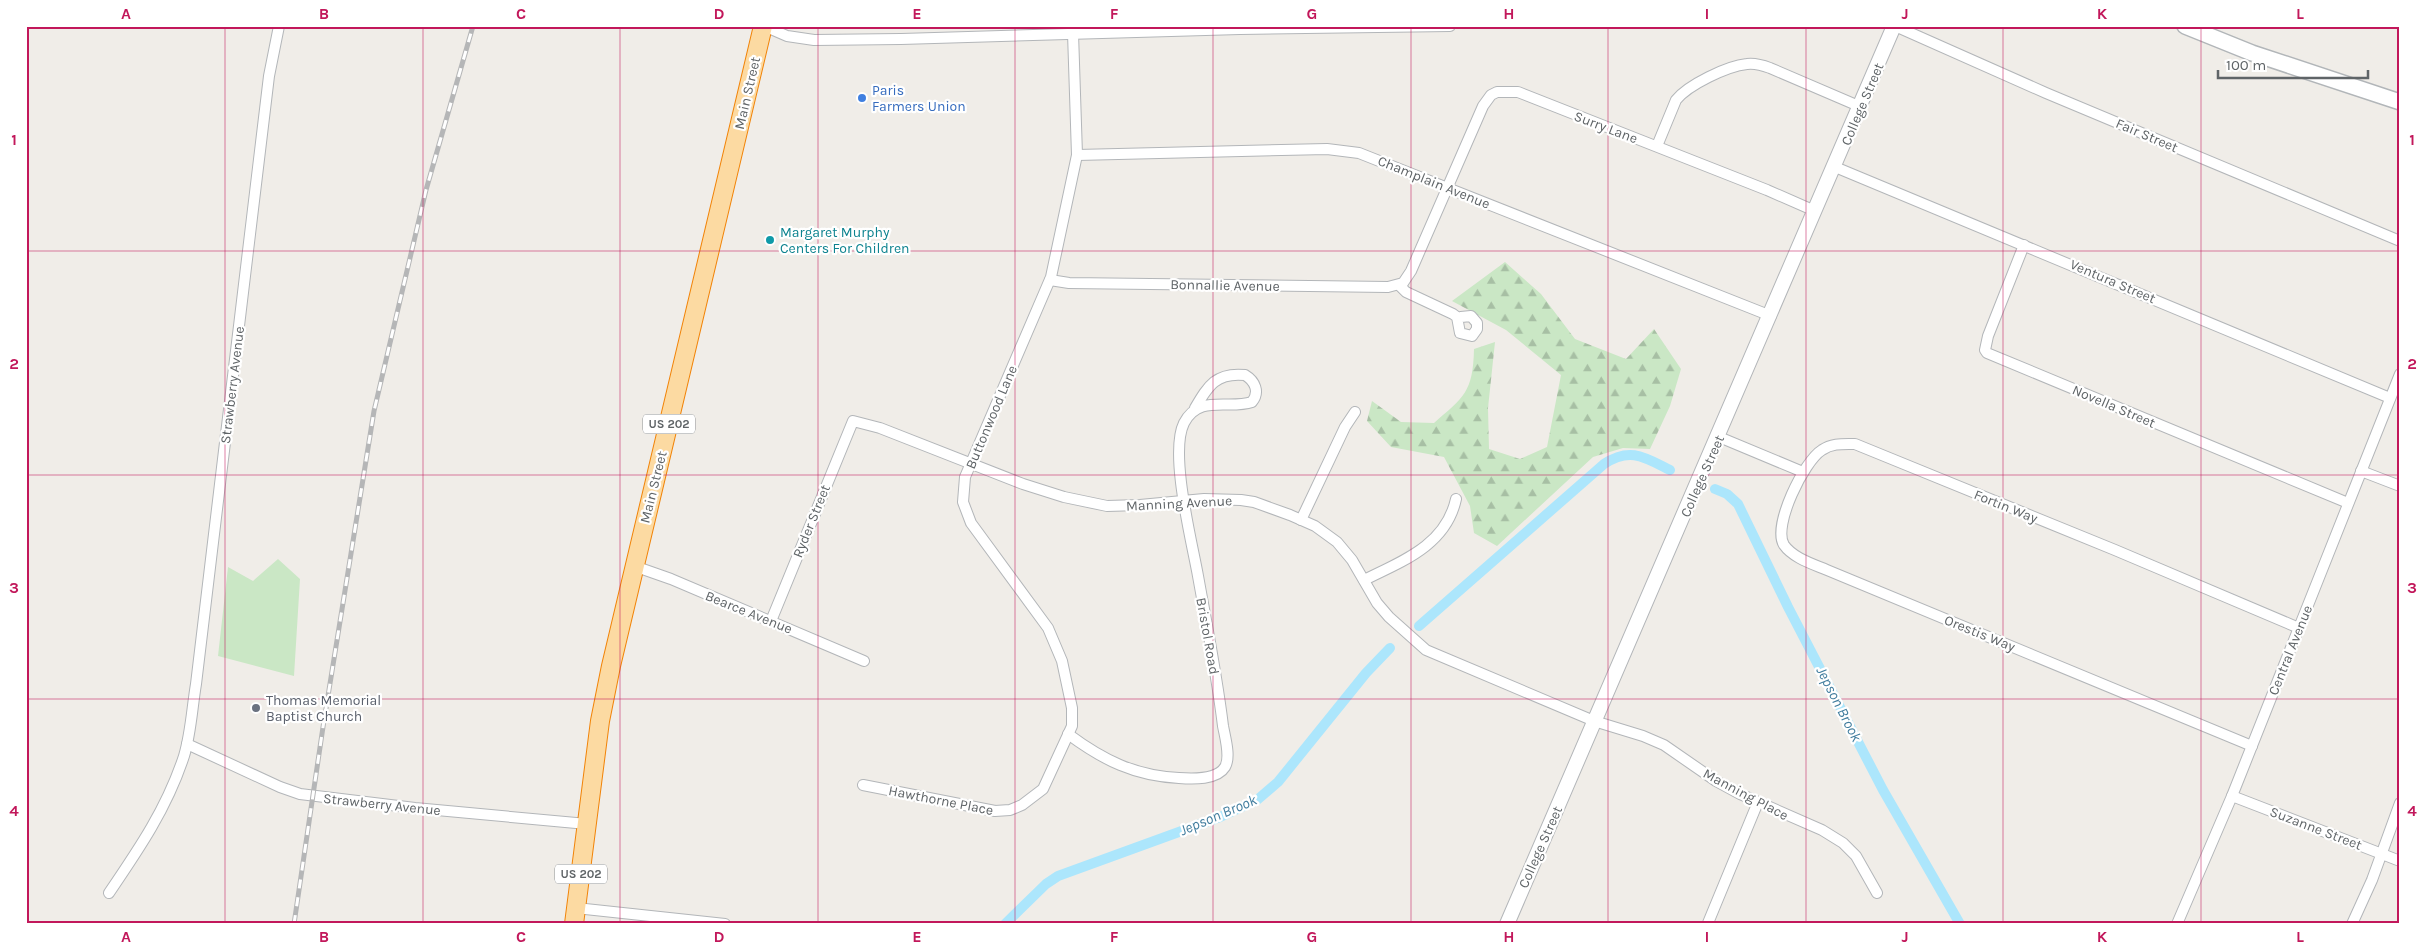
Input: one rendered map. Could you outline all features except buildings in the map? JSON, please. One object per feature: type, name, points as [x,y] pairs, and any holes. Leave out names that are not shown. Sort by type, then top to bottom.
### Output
[{"type":"highway","name":"Main Street","points":[[575,916],[600,721],[634,566],[764,26]]},
{"type":"main road","points":[[2185,26],[2252,53],[2400,102]]},
{"type":"street","name":"Strawberry Avenue","points":[[109,893],[153,828],[184,756],[187,744],[269,76],[279,26]]},
{"type":"street","points":[[764,26],[787,36],[814,40],[1450,26]]},
{"type":"street","name":"College Street","points":[[1507,924],[1895,26]]},
{"type":"street","name":"Fair Street","points":[[1895,26],[2046,93],[2400,241]]},
{"type":"street","name":"Buttonwood Lane","points":[[1068,734],[1073,720],[1069,685],[1056,645],[1040,616],[976,531],[965,511],[963,486],[1050,280],[1077,154],[1073,33]]},
{"type":"street","points":[[1657,146],[1676,100],[1681,94],[1720,73],[1746,64],[1758,64],[1770,68],[1861,107]]},
{"type":"street","name":"Surry Lane","points":[[1399,285],[1405,282],[1411,271],[1483,106],[1491,95],[1497,92],[1518,92],[1657,146],[1815,211]]},
{"type":"street","name":"Champlain Avenue","points":[[1077,154],[1347,151],[1368,156],[1448,187],[1771,316]]},
{"type":"street","name":"Ventura Street","points":[[1834,167],[2390,398]]},
{"type":"street","name":"Novella Street","points":[[2024,245],[1988,336],[1985,350],[1987,353],[2348,503]]},
{"type":"street","name":"Bonnallie Avenue","points":[[1050,280],[1070,283],[1254,286],[1388,287],[1399,285]]},
{"type":"street","points":[[1399,285],[1406,292],[1453,314],[1457,317],[1460,333],[1472,336],[1477,329],[1475,318],[1461,317]]},
{"type":"street","name":"Central Avenue","points":[[2177,924],[2232,796],[2400,374]]},
{"type":"street","name":"Bristol Road","points":[[1068,734],[1104,759],[1156,776],[1205,777],[1222,771],[1227,758],[1222,716],[1184,501],[1180,437],[1184,422],[1215,380],[1222,377],[1245,376],[1255,385],[1256,394],[1252,402],[1246,404],[1213,404],[1196,408]]},
{"type":"street","points":[[1301,520],[1345,427],[1355,412]]},
{"type":"street","name":"Manning Avenue","points":[[853,421],[880,428],[1023,484],[1085,502],[1107,506],[1222,499],[1254,502],[1301,520],[1315,526],[1337,542],[1388,616],[1426,650],[1594,721]]},
{"type":"street","name":"Ryder Street","points":[[771,621],[853,421]]},
{"type":"street","points":[[1719,437],[1803,472]]},
{"type":"street","name":"Fortin Way","points":[[1803,472],[1813,456],[1832,445],[1862,446],[2299,628]]},
{"type":"street","name":"Orestis Way","points":[[1803,472],[1782,521],[1781,533],[1783,544],[1791,553],[1826,570],[2252,746]]},
{"type":"street","points":[[2361,472],[2400,486]]},
{"type":"street","points":[[1364,580],[1423,550],[1448,522],[1456,499]]},
{"type":"street","name":"Bearce Avenue","points":[[634,566],[864,661]]},
{"type":"street","name":"Manning Place","points":[[1594,721],[1643,736],[1664,745],[1716,781],[1822,830],[1843,842],[1856,856],[1878,893]]},
{"type":"street","name":"Hawthorne Place","points":[[863,785],[995,811],[1010,810],[1022,805],[1043,789],[1068,734]]},
{"type":"street","name":"Strawberry Avenue","points":[[187,744],[300,794],[415,808],[587,824]]},
{"type":"street","name":"Suzanne Street","points":[[2232,796],[2400,861]]},
{"type":"street","points":[[1708,923],[1758,802]]},
{"type":"street","points":[[2352,924],[2372,880],[2400,803]]},
{"type":"street","points":[[575,916],[725,924]]},
{"type":"green space","points":[[1505,262],[1541,294],[1575,339],[1626,359],[1654,329],[1681,369],[1670,406],[1650,449],[1623,448],[1593,457],[1497,546],[1474,533],[1470,506],[1444,457],[1391,447],[1367,421],[1372,401],[1401,422],[1434,423],[1453,407],[1465,392],[1472,375],[1474,349],[1495,342],[1488,408],[1489,449],[1520,459],[1547,447],[1561,375],[1506,330],[1452,301]]},
{"type":"green space","points":[[278,559],[300,579],[294,676],[218,656],[228,567],[253,581]]},
{"type":"waterway","name":"Jepson Brook","points":[[1419,626],[1604,464],[1613,459],[1629,455],[1645,458],[1670,470]]},
{"type":"waterway","name":"Jepson Brook","points":[[1715,489],[1727,494],[1738,504],[1788,607],[1883,790],[1960,924]]},
{"type":"waterway","name":"Jepson Brook","points":[[1005,924],[1046,884],[1058,876],[1220,817],[1257,800],[1278,782],[1366,673],[1390,648]]},
{"type":"railway","points":[[294,924],[323,727],[374,411],[426,190],[473,26]]},
{"type":"place","name":"Paris Farmers Union","points":[[862,98]]},
{"type":"place","name":"Margaret Murphy Centers For Children","points":[[770,240]]},
{"type":"place","name":"Thomas Memorial Baptist Church","points":[[256,708]]}]
